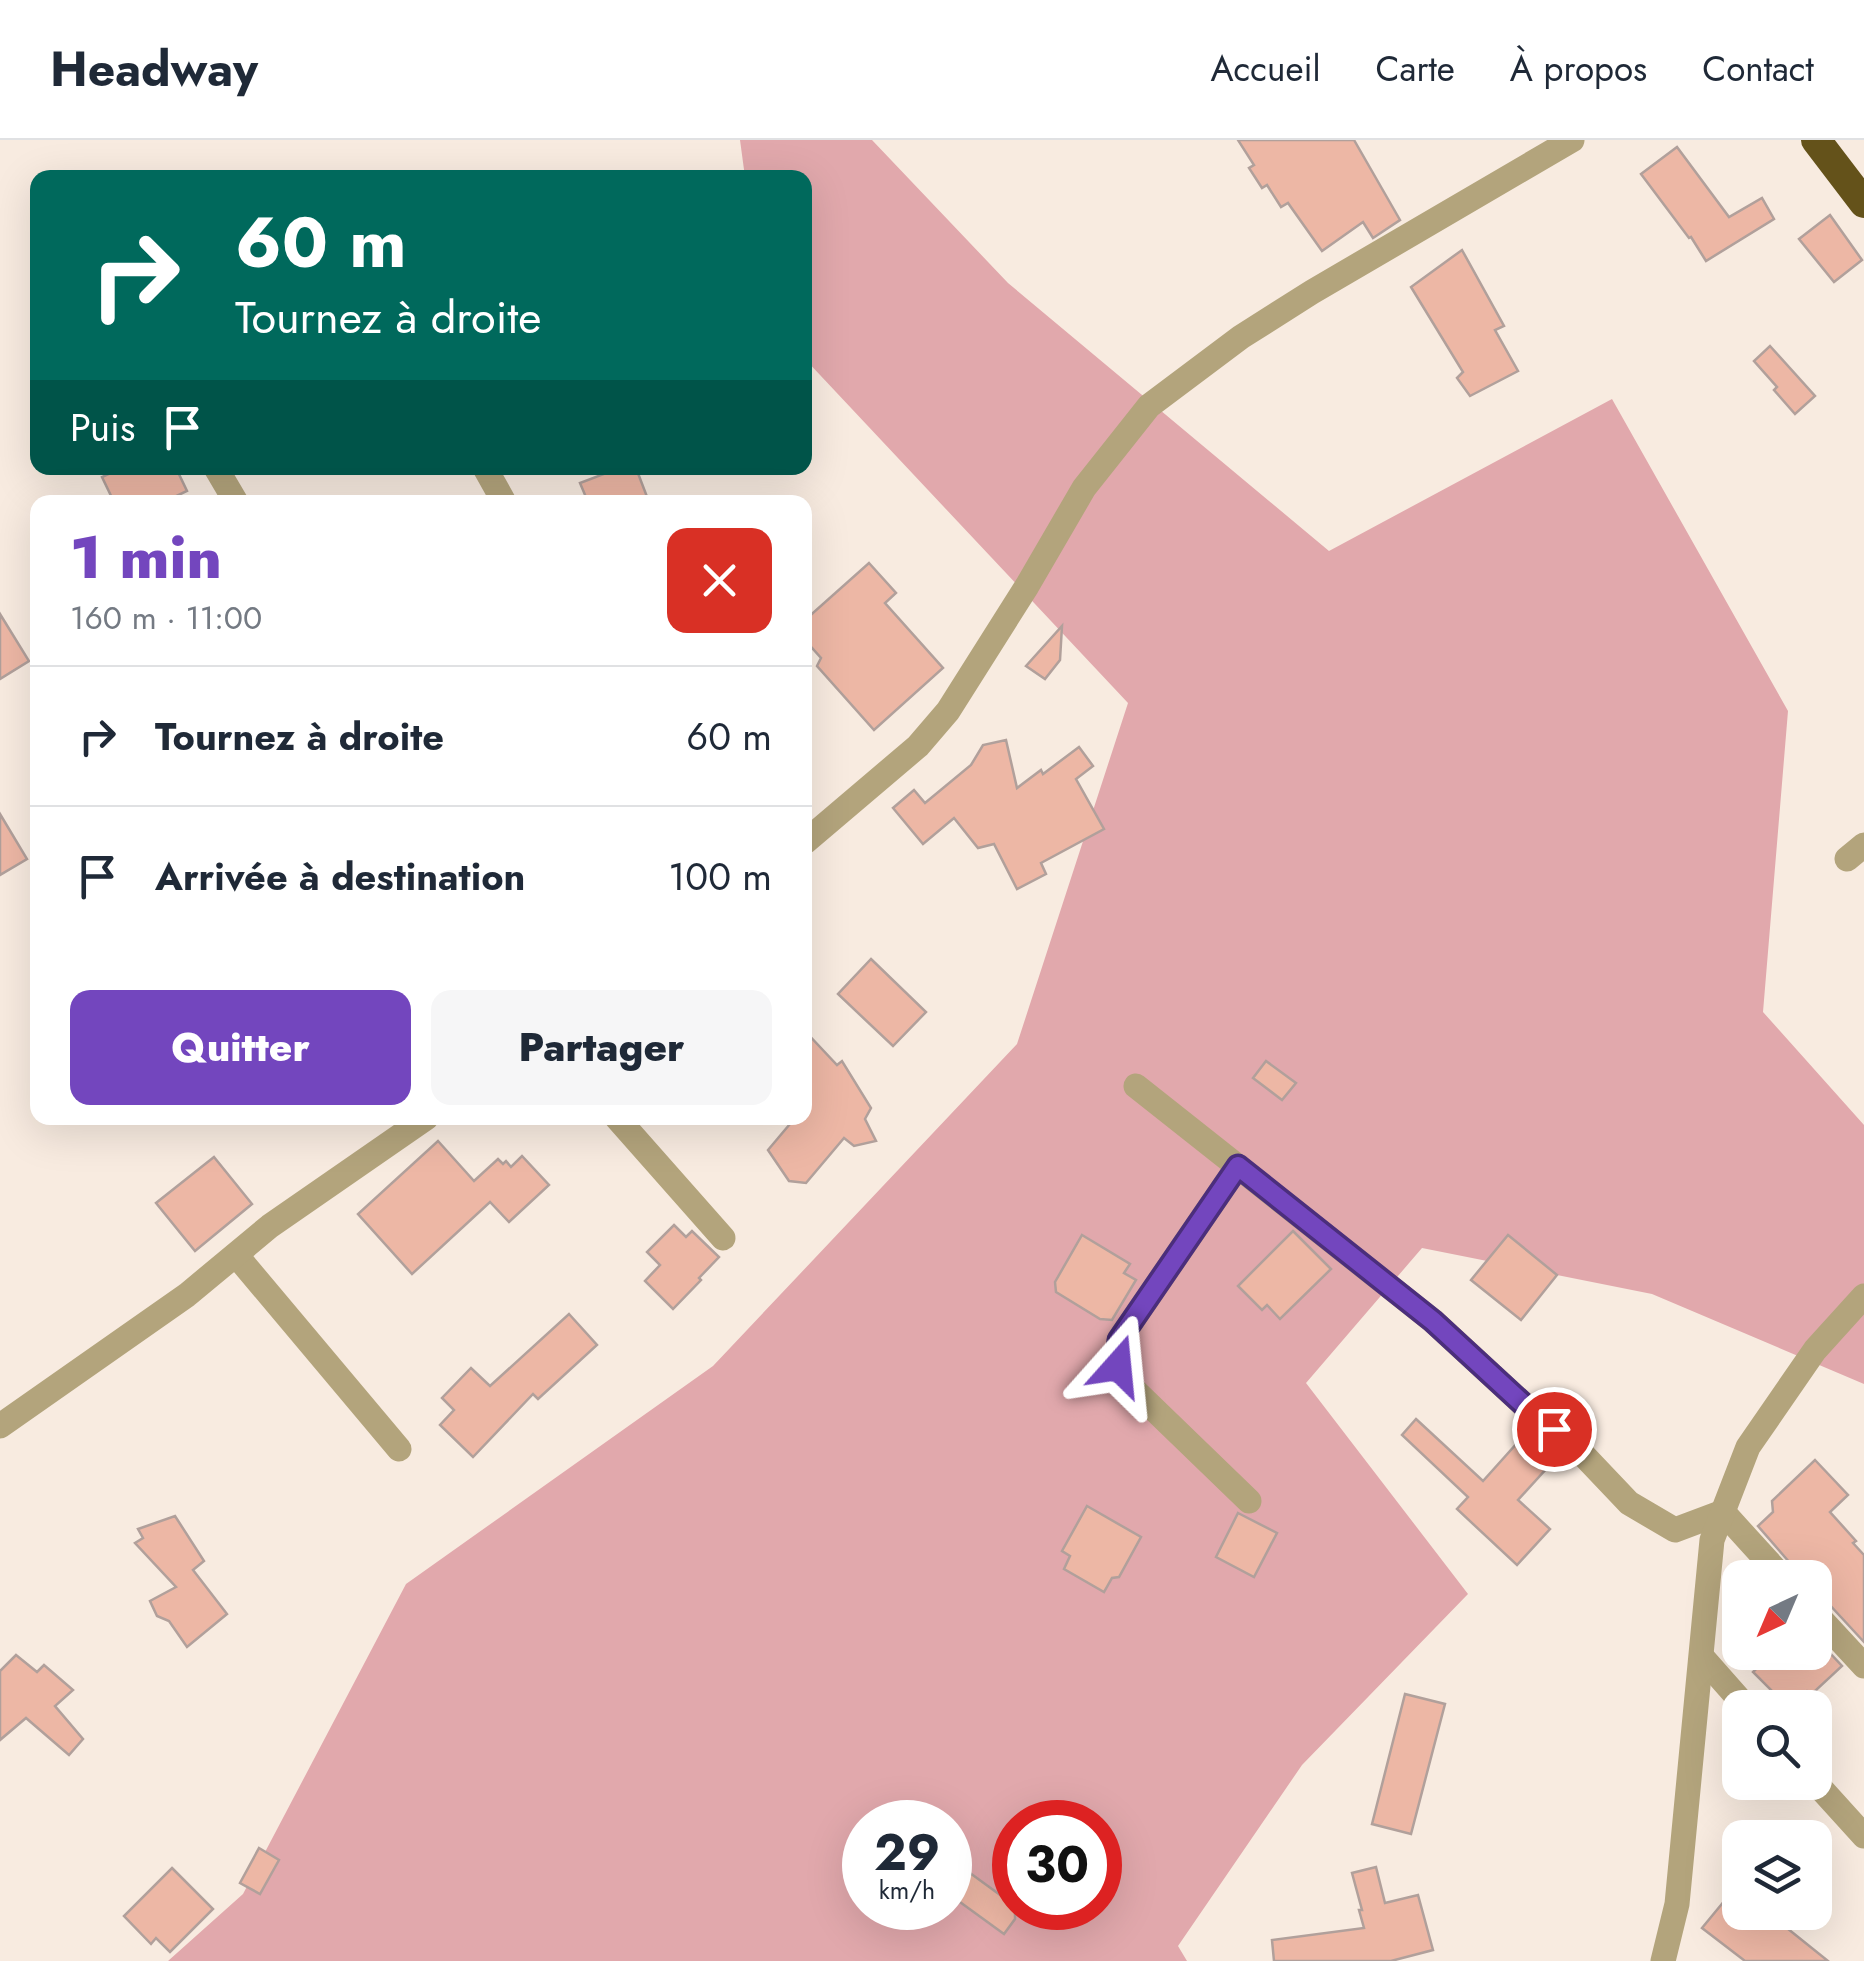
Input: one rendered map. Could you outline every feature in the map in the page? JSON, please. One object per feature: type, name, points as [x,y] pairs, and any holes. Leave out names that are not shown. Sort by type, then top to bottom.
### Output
[{"type":"highway","points":[[1816,140],[1864,203]]},
{"type":"street","points":[[812,836],[918,746],[948,710],[1084,488],[1150,406],[1241,337],[1312,292],[1572,140]]},
{"type":"street","points":[[1136,1086],[1433,1321],[1535,1415],[1572,1443],[1630,1503],[1675,1530],[1723,1512]]},
{"type":"street","points":[[0,1426],[187,1296],[270,1226],[416,1125]]},
{"type":"street","points":[[624,1125],[724,1238]]},
{"type":"street","points":[[1238,1166],[1119,1340],[1118,1366],[1129,1385],[1249,1500]]},
{"type":"street","points":[[236,1255],[400,1449]]},
{"type":"street","points":[[1663,1961],[1677,1904],[1712,1540],[1748,1446],[1814,1350],[1864,1296]]},
{"type":"street","points":[[1723,1512],[1767,1560]]},
{"type":"street","points":[[1832,1631],[1864,1666]]},
{"type":"street","points":[[1702,1657],[1732,1690]]},
{"type":"street","points":[[1831,1800],[1864,1836]]},
{"type":"shaded area","points":[[740,140],[872,140],[1008,283],[1329,551],[1612,399],[1788,711],[1763,1012],[1864,1125],[1864,1384],[1652,1294],[1422,1248],[1306,1383],[1468,1594],[1302,1765],[1178,1946],[1187,1961],[168,1961],[243,1894],[406,1584],[713,1366],[1017,1044],[1128,703],[812,366],[812,170],[744,170]]},
{"type":"building","points":[[1238,140],[1354,140],[1400,220],[1373,238],[1363,222],[1322,251],[1288,203],[1281,207],[1267,185],[1262,188],[1249,168],[1254,165]]},
{"type":"building","points":[[1677,147],[1729,217],[1762,198],[1774,219],[1706,261],[1641,174]]},
{"type":"building","points":[[1830,215],[1862,260],[1834,282],[1799,239]]},
{"type":"building","points":[[1462,250],[1504,326],[1495,330],[1518,371],[1470,396],[1457,378],[1463,372],[1411,287]]},
{"type":"building","points":[[1770,346],[1815,396],[1795,414],[1754,361]]},
{"type":"building","points":[[179,475],[187,491],[179,495],[111,495],[102,477]]},
{"type":"building","points":[[601,475],[639,475],[646,495],[585,495],[580,483]]},
{"type":"building","points":[[869,563],[896,593],[885,603],[943,668],[874,730],[817,666],[821,658],[812,648],[812,614]]},
{"type":"building","points":[[0,614],[29,661],[0,679]]},
{"type":"building","points":[[1062,626],[1060,660],[1045,679],[1026,666]]},
{"type":"building","points":[[1006,740],[1017,788],[1079,747],[1093,766],[1076,779],[1104,829],[1041,863],[1046,874],[1017,889],[994,844],[978,848],[954,818],[923,844],[893,808],[914,790],[925,803],[971,765],[983,745]]},
{"type":"building","points":[[0,814],[27,859],[0,875]]},
{"type":"building","points":[[871,959],[926,1012],[893,1046],[838,994]]},
{"type":"building","points":[[812,1038],[837,1065],[842,1061],[871,1108],[865,1119],[876,1141],[854,1146],[844,1138],[806,1183],[789,1181],[768,1150],[789,1125],[812,1125]]},
{"type":"building","points":[[1266,1061],[1296,1083],[1282,1100],[1253,1078]]},
{"type":"building","points":[[438,1141],[474,1181],[498,1159],[511,1167],[522,1156],[549,1185],[509,1222],[490,1202],[412,1274],[358,1214]]},
{"type":"building","points":[[214,1157],[252,1204],[195,1251],[156,1203]]},
{"type":"building","points":[[674,1225],[686,1237],[692,1231],[719,1257],[673,1309],[645,1281],[660,1265],[647,1252]]},
{"type":"building","points":[[1293,1231],[1331,1269],[1280,1319],[1267,1305],[1262,1310],[1238,1286]]},
{"type":"building","points":[[1082,1235],[1130,1264],[1124,1273],[1136,1280],[1112,1320],[1100,1319],[1056,1292],[1055,1282]]},
{"type":"building","points":[[1508,1235],[1557,1275],[1521,1320],[1471,1280]]},
{"type":"building","points":[[569,1314],[597,1345],[538,1399],[533,1394],[473,1457],[440,1425],[454,1410],[442,1398],[471,1368],[490,1386]]},
{"type":"building","points":[[1416,1419],[1483,1481],[1528,1431],[1557,1457],[1518,1500],[1550,1529],[1517,1565],[1457,1509],[1468,1497],[1402,1435]]},
{"type":"building","points":[[1815,1460],[1848,1495],[1830,1512],[1864,1555],[1864,1642],[1832,1607],[1832,1560],[1787,1560],[1758,1526],[1773,1512],[1772,1501]]},
{"type":"building","points":[[1087,1506],[1141,1537],[1119,1577],[1112,1578],[1104,1592],[1064,1569],[1070,1556],[1062,1551]]},
{"type":"building","points":[[1238,1513],[1277,1533],[1254,1577],[1216,1557]]},
{"type":"building","points":[[175,1516],[204,1561],[193,1570],[227,1614],[187,1647],[169,1621],[157,1616],[150,1601],[176,1587],[135,1543],[143,1538],[138,1529]]},
{"type":"building","points":[[16,1655],[37,1672],[44,1665],[73,1690],[55,1706],[83,1739],[69,1755],[26,1718],[0,1740],[0,1671]]},
{"type":"building","points":[[1832,1655],[1842,1666],[1816,1690],[1771,1690],[1753,1672],[1832,1670]]},
{"type":"building","points":[[1405,1694],[1445,1704],[1411,1834],[1372,1824]]},
{"type":"building","points":[[259,1848],[279,1860],[260,1894],[240,1883]]},
{"type":"building","points":[[1376,1867],[1385,1903],[1418,1895],[1433,1950],[1391,1961],[1274,1961],[1272,1940],[1364,1928],[1352,1873]]},
{"type":"building","points":[[172,1868],[213,1909],[170,1952],[156,1938],[151,1944],[124,1916]]},
{"type":"building","points":[[972,1874],[992,1889],[992,1925],[972,1911]]},
{"type":"building","points":[[1722,1904],[1722,1930],[1789,1930],[1828,1961],[1745,1961],[1702,1928]]},
{"type":"route","points":[[1118,1366],[1119,1340],[1238,1166],[1433,1321],[1554,1429]]}]
